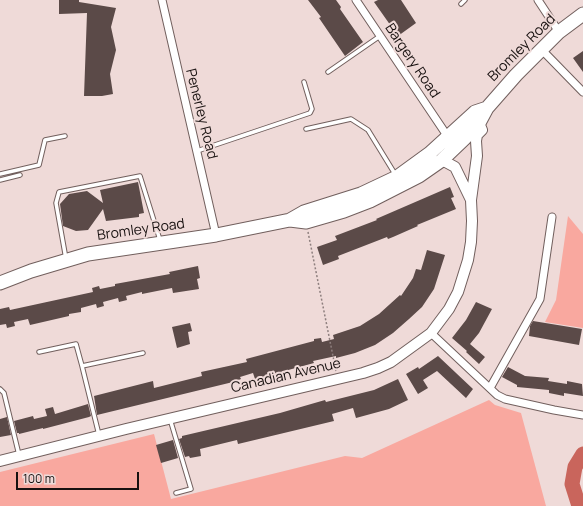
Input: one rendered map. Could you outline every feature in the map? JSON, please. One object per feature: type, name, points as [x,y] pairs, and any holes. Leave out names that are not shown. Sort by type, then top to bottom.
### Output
[{"type":"highway","name":"Bromley Road","points":[[0,283],[32,271],[88,254],[216,235],[290,220],[304,212],[361,194],[397,177],[430,153],[450,143],[480,123],[487,108],[541,49],[559,32],[583,14]]},
{"type":"highway","name":"Bromley Road","points":[[290,220],[306,222],[370,201],[419,176],[442,160],[450,143],[475,112],[487,108]]},
{"type":"street","name":"Penerley Road","points":[[162,0],[216,235]]},
{"type":"street","name":"Bargery Road","points":[[356,0],[450,143]]},
{"type":"street","points":[[538,0],[559,32]]},
{"type":"street","points":[[541,49],[583,92]]},
{"type":"street","name":"Canadian Avenue","points":[[0,461],[170,418],[363,373],[391,362],[431,333],[458,292],[468,260],[471,242],[471,200],[477,156],[476,141],[482,130],[480,123]]},
{"type":"street","points":[[450,143],[454,167]]},
{"type":"street","name":"Canadian Avenue","points":[[442,160],[454,167],[461,177],[471,200]]},
{"type":"street","points":[[461,177],[468,177],[475,174]]},
{"type":"street","points":[[490,388],[540,299],[552,217]]},
{"type":"street","points":[[431,333],[497,395],[504,399],[554,410],[583,414]]},
{"type":"lane","points":[[461,4],[465,0]]},
{"type":"lane","points":[[328,72],[380,36]]},
{"type":"lane","points":[[197,151],[310,113],[312,109],[304,82]]},
{"type":"lane","points":[[306,129],[351,119],[368,130],[397,177]]},
{"type":"lane","points":[[0,174],[39,166],[45,140],[65,136]]},
{"type":"lane","points":[[0,180],[20,175]]},
{"type":"lane","points":[[66,260],[56,203],[59,192],[140,176],[161,243]]},
{"type":"lane","points":[[39,352],[76,344],[99,436]]},
{"type":"lane","points":[[82,366],[143,353]]},
{"type":"lane","points":[[0,388],[4,393],[19,456]]},
{"type":"lane","points":[[170,418],[191,489],[176,492]]},
{"type":"path","points":[[306,222],[336,371]]},
{"type":"shaded area","points":[[568,216],[583,234],[583,328],[545,322],[556,300]]},
{"type":"shaded area","points":[[489,400],[495,405],[521,413],[546,506],[0,506],[0,472],[154,434],[171,499],[345,456],[362,458]]},
{"type":"building","points":[[59,0],[79,0],[79,2],[116,8],[111,27],[116,50],[110,74],[113,94],[102,96],[84,96],[87,13],[59,14]]},
{"type":"building","points":[[308,0],[336,0],[341,7],[340,9],[363,42],[345,56],[319,18],[321,17]]},
{"type":"building","points":[[378,0],[401,0],[416,23],[398,36],[374,2]]},
{"type":"building","points":[[583,51],[583,72],[573,58]]},
{"type":"building","points":[[138,182],[144,213],[139,214],[139,217],[106,221],[103,209],[88,230],[76,231],[63,226],[60,204],[69,194],[87,191],[103,203],[100,190]]},
{"type":"building","points":[[450,187],[454,197],[451,198],[456,209],[388,239],[387,237],[338,256],[339,259],[323,265],[317,247],[337,240],[335,236],[377,220],[376,219]]},
{"type":"building","points":[[427,250],[445,255],[434,289],[422,307],[393,333],[375,345],[355,353],[336,358],[336,356],[313,361],[314,363],[255,379],[253,373],[240,377],[241,379],[233,382],[97,415],[94,396],[153,381],[154,388],[202,376],[201,372],[247,362],[246,359],[314,341],[314,339],[321,338],[322,342],[334,339],[333,335],[360,326],[379,314],[400,295],[401,296],[413,278],[416,269],[421,270]]},
{"type":"building","points":[[198,266],[200,278],[197,279],[199,289],[173,293],[172,288],[142,294],[142,292],[126,296],[127,300],[119,302],[118,298],[103,302],[104,306],[97,308],[96,304],[81,308],[81,312],[69,314],[69,316],[30,325],[28,319],[14,322],[15,326],[7,328],[6,324],[0,325],[0,309],[9,307],[10,310],[93,292],[92,288],[99,286],[100,289],[115,286],[115,284],[170,274],[169,272]]},
{"type":"building","points":[[476,302],[492,309],[479,333],[470,344],[485,357],[479,364],[452,338],[466,320]]},
{"type":"building","points":[[533,321],[582,329],[579,345],[529,336],[530,326]]},
{"type":"building","points":[[190,323],[192,331],[188,332],[190,344],[177,348],[172,327]]},
{"type":"building","points":[[438,356],[473,389],[466,398],[437,371],[423,380],[428,388],[418,394],[406,374],[418,367],[419,369]]},
{"type":"building","points":[[508,367],[525,376],[549,378],[548,381],[567,384],[567,381],[582,384],[583,396],[564,393],[564,396],[549,393],[549,390],[517,387],[517,385],[502,377]]},
{"type":"building","points":[[398,379],[408,400],[389,409],[356,418],[353,408],[332,414],[334,421],[238,444],[237,440],[200,449],[201,456],[190,458],[189,456],[185,457],[179,439],[182,438],[182,436],[280,413],[325,400],[326,402],[374,390]]},
{"type":"building","points":[[88,404],[91,416],[89,417],[43,429],[19,434],[17,433],[14,421],[33,416],[34,419],[47,416],[45,409],[53,407],[55,414]]},
{"type":"building","points":[[7,417],[11,435],[0,437],[0,419]]},
{"type":"building","points":[[173,440],[178,458],[161,463],[156,445]]},
{"type":"waterway","points":[[579,506],[572,484],[575,467],[583,454]]}]
